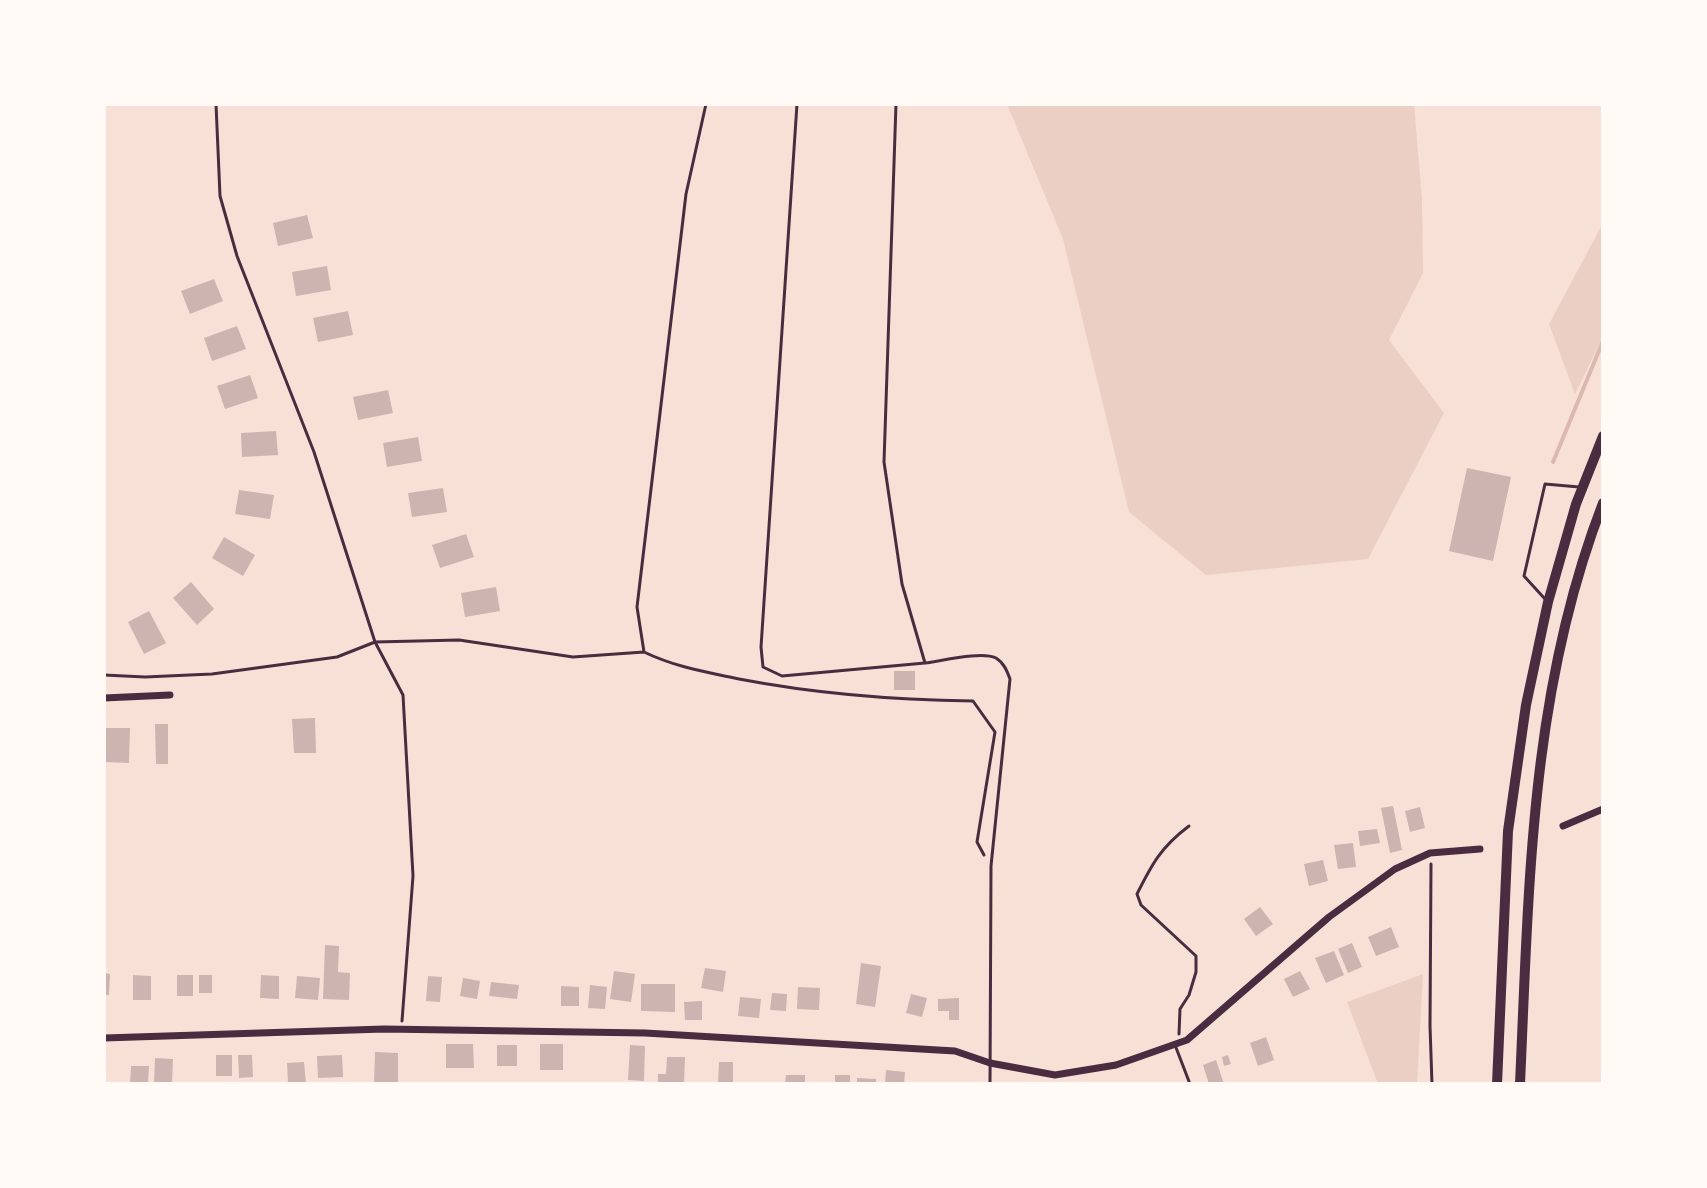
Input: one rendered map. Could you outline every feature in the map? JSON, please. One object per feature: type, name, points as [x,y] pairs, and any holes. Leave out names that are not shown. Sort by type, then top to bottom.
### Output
[{"type":"main road","points":[[1497,1084],[1508,831],[1526,705],[1548,602],[1583,488],[1603,436]]},
{"type":"main road","points":[[1520,1084],[1531,834],[1547,710],[1568,608],[1603,503]]},
{"type":"street","points":[[104,698],[170,695]]},
{"type":"street","points":[[1563,826],[1603,809]]},
{"type":"street","points":[[104,1038],[402,1029],[645,1033],[955,1051],[990,1063],[1055,1075],[1116,1065],[1187,1040],[1329,917],[1395,869],[1430,853],[1480,849]]},
{"type":"lane","points":[[797,104],[761,647],[763,667],[782,676],[985,655],[1004,666],[1010,679],[991,866],[990,1084]]},
{"type":"lane","points":[[896,104],[884,462],[902,584],[925,663]]},
{"type":"lane","points":[[1548,602],[1524,576],[1545,484],[1583,488]]},
{"type":"lane","points":[[1175,1045],[1190,1084]]},
{"type":"path","points":[[216,104],[220,196],[237,256],[314,452],[375,642],[403,695],[413,876],[402,1029]]},
{"type":"path","points":[[104,675],[212,674],[337,657],[375,642],[459,640],[573,657],[644,652]]},
{"type":"path","points":[[1175,1045],[1179,1034],[1180,1009],[1189,995],[1196,972],[1196,956],[1141,905],[1137,894],[1156,857],[1189,826]]},
{"type":"path","points":[[1430,853],[1432,1084]]},
{"type":"shaded area","points":[[1007,104],[1414,104],[1422,199],[1423,273],[1389,340],[1444,413],[1368,559],[1206,575],[1129,512],[1063,239]]},
{"type":"shaded area","points":[[1603,223],[1603,337],[1575,394],[1549,324]]},
{"type":"shaded area","points":[[1423,974],[1417,1084],[1378,1084],[1347,1002]]},
{"type":"building","points":[[307,215],[313,238],[278,246],[273,223]]},
{"type":"building","points":[[327,266],[331,290],[296,296],[292,272]]},
{"type":"building","points":[[214,279],[223,301],[190,314],[181,291]]},
{"type":"building","points":[[348,311],[353,335],[318,342],[313,318]]},
{"type":"building","points":[[237,326],[246,349],[212,361],[204,338]]},
{"type":"building","points":[[250,375],[258,398],[225,409],[217,386]]},
{"type":"building","points":[[388,390],[393,413],[358,420],[353,397]]},
{"type":"building","points":[[276,431],[278,455],[242,457],[241,433]]},
{"type":"building","points":[[418,437],[422,461],[387,467],[383,443]]},
{"type":"building","points":[[1467,468],[1511,477],[1493,561],[1449,551]]},
{"type":"building","points":[[443,488],[447,512],[412,517],[408,493]]},
{"type":"building","points":[[239,490],[274,495],[270,519],[235,514]]},
{"type":"building","points":[[466,534],[474,557],[440,568],[432,545]]},
{"type":"building","points":[[224,537],[255,555],[243,576],[212,558]]},
{"type":"building","points":[[191,582],[214,609],[197,625],[173,598]]},
{"type":"building","points":[[496,587],[500,611],[465,617],[461,593]]},
{"type":"building","points":[[149,611],[166,643],[144,654],[128,622]]},
{"type":"building","points":[[894,671],[915,671],[915,690],[894,690]]},
{"type":"building","points":[[315,718],[316,753],[294,753],[292,719]]},
{"type":"building","points":[[155,724],[168,724],[168,764],[156,764]]},
{"type":"building","points":[[105,728],[130,728],[129,763],[105,762]]},
{"type":"building","points":[[1393,806],[1402,850],[1390,853],[1381,808]]},
{"type":"building","points":[[1420,807],[1425,828],[1410,832],[1405,811]]},
{"type":"building","points":[[1377,829],[1380,843],[1360,846],[1358,831]]},
{"type":"building","points":[[1353,843],[1356,867],[1338,869],[1334,845]]},
{"type":"building","points":[[1323,860],[1328,881],[1309,886],[1304,864]]},
{"type":"building","points":[[1260,907],[1273,924],[1256,936],[1244,919]]},
{"type":"building","points":[[1391,927],[1399,947],[1376,956],[1368,937]]},
{"type":"building","points":[[1352,943],[1362,967],[1348,973],[1338,949]]},
{"type":"building","points":[[325,945],[339,946],[338,972],[350,973],[349,1000],[323,999]]},
{"type":"building","points":[[1334,951],[1344,975],[1326,983],[1315,958]]},
{"type":"building","points":[[861,963],[881,966],[875,1007],[856,1004]]},
{"type":"building","points":[[705,968],[726,971],[723,992],[701,988]]},
{"type":"building","points":[[614,971],[635,974],[631,1002],[610,999]]},
{"type":"building","points":[[1300,971],[1310,989],[1293,997],[1284,979]]},
{"type":"building","points":[[104,973],[110,974],[109,995],[104,995]]},
{"type":"building","points":[[133,975],[151,976],[151,1000],[133,1000]]},
{"type":"building","points":[[177,975],[193,975],[193,996],[177,996]]},
{"type":"building","points":[[199,975],[212,975],[212,993],[199,993]]},
{"type":"building","points":[[261,975],[279,976],[279,999],[260,998]]},
{"type":"building","points":[[297,976],[320,978],[318,1000],[295,998]]},
{"type":"building","points":[[428,976],[442,977],[440,1002],[426,1001]]},
{"type":"building","points":[[463,978],[480,981],[477,999],[460,996]]},
{"type":"building","points":[[491,982],[519,985],[517,999],[489,996]]},
{"type":"building","points":[[641,984],[675,984],[675,1012],[641,1011]]},
{"type":"building","points":[[590,985],[607,987],[605,1009],[588,1008]]},
{"type":"building","points":[[561,986],[579,987],[579,1006],[561,1006]]},
{"type":"building","points":[[798,987],[820,988],[819,1010],[797,1009]]},
{"type":"building","points":[[772,993],[787,994],[786,1011],[770,1010]]},
{"type":"building","points":[[911,994],[927,998],[922,1017],[906,1013]]},
{"type":"building","points":[[740,997],[761,999],[759,1018],[738,1016]]},
{"type":"building","points":[[959,998],[959,1020],[949,1020],[949,1011],[938,1011],[938,999]]},
{"type":"building","points":[[702,1001],[702,1020],[685,1020],[684,1002]]},
{"type":"building","points":[[1266,1037],[1274,1060],[1258,1066],[1250,1043]]},
{"type":"building","points":[[446,1044],[473,1044],[474,1068],[446,1068]]},
{"type":"building","points":[[540,1044],[563,1044],[563,1070],[540,1070]]},
{"type":"building","points":[[497,1045],[517,1045],[517,1066],[497,1066]]},
{"type":"building","points":[[630,1045],[645,1046],[644,1081],[628,1080]]},
{"type":"building","points":[[375,1052],[398,1053],[398,1084],[374,1084]]},
{"type":"building","points":[[216,1055],[232,1055],[232,1076],[216,1076]]},
{"type":"building","points":[[238,1055],[252,1055],[253,1077],[239,1078]]},
{"type":"building","points":[[342,1055],[343,1077],[318,1078],[317,1056]]},
{"type":"building","points":[[1228,1055],[1231,1064],[1224,1066],[1222,1057]]},
{"type":"building","points":[[667,1057],[685,1057],[684,1084],[658,1084],[658,1074],[666,1074]]},
{"type":"building","points":[[155,1058],[173,1059],[172,1084],[154,1084]]},
{"type":"building","points":[[1216,1060],[1224,1084],[1209,1084],[1203,1065]]},
{"type":"building","points":[[304,1062],[306,1084],[288,1084],[287,1063]]},
{"type":"building","points":[[719,1062],[733,1062],[733,1084],[718,1084]]},
{"type":"building","points":[[131,1066],[149,1066],[148,1084],[130,1084]]},
{"type":"building","points":[[886,1070],[905,1072],[904,1084],[885,1084]]},
{"type":"building","points":[[786,1075],[805,1075],[805,1084],[785,1084]]},
{"type":"building","points":[[835,1075],[850,1075],[850,1084],[835,1084]]},
{"type":"building","points":[[857,1078],[876,1079],[876,1084],[857,1084]]},
{"type":"waterway","points":[[1553,462],[1603,341]]}]
